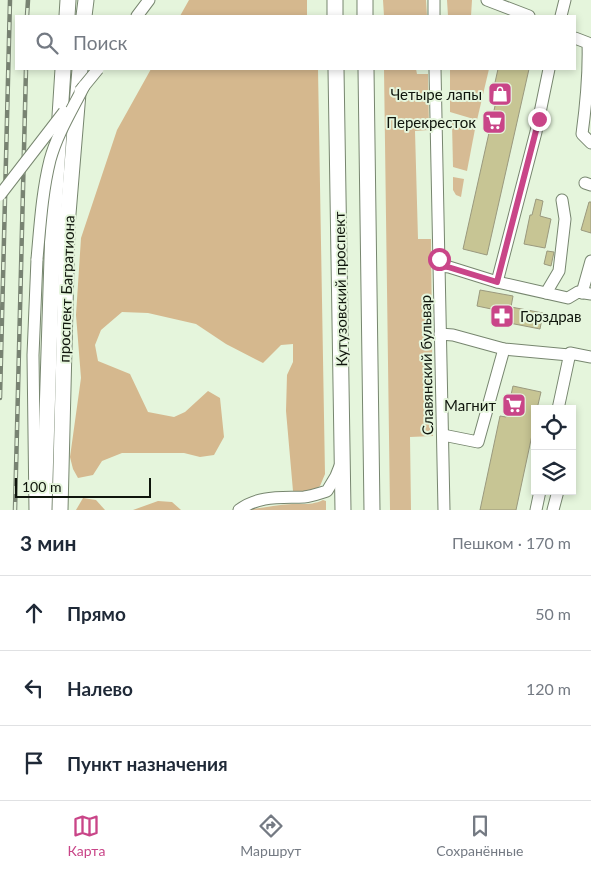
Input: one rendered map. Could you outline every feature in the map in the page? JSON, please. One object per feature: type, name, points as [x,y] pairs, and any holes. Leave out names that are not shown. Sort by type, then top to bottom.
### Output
[{"type":"main road","points":[[67,15],[68,0]]},
{"type":"main road","points":[[84,15],[86,0]]},
{"type":"main road","points":[[335,0],[335,15]]},
{"type":"main road","points":[[365,0],[365,15]]},
{"type":"main road","name":"проспект Багратиона","points":[[44,510],[52,226],[63,70]]},
{"type":"main road","name":"проспект Багратиона","points":[[60,510],[67,226],[80,70]]},
{"type":"main road","name":"Кутузовский проспект","points":[[336,70],[343,510]]},
{"type":"main road","name":"Кутузовский проспект","points":[[366,70],[372,510]]},
{"type":"street","points":[[138,15],[149,0]]},
{"type":"street","points":[[434,0],[434,15]]},
{"type":"street","points":[[487,0],[526,15]]},
{"type":"street","points":[[561,15],[565,0]]},
{"type":"street","points":[[576,38],[588,43],[589,101],[582,134],[591,143]]},
{"type":"street","points":[[0,195],[97,70]]},
{"type":"street","name":"Славянский бульвар","points":[[435,70],[444,510]]},
{"type":"street","points":[[497,282],[536,132],[549,70]]},
{"type":"street","points":[[35,510],[33,355],[36,259],[41,207],[50,158],[63,126],[84,86]]},
{"type":"street","points":[[546,293],[559,271],[565,220],[562,200]]},
{"type":"street","points":[[440,266],[497,282],[568,298],[578,292],[587,293],[591,261]]},
{"type":"street","points":[[440,334],[454,335],[504,349],[570,356]]},
{"type":"street","points":[[443,435],[478,442],[504,349]]},
{"type":"street","points":[[559,405],[570,353],[591,357]]},
{"type":"street","points":[[239,510],[247,504],[279,496],[306,497],[327,491],[336,476],[343,457]]},
{"type":"street","points":[[536,510],[539,495]]},
{"type":"street","points":[[553,510],[557,495]]},
{"type":"shaded area","points":[[189,0],[307,0],[307,15],[181,15]]},
{"type":"shaded area","points":[[383,0],[426,0],[427,15],[384,15]]},
{"type":"shaded area","points":[[447,0],[472,0],[471,15],[448,15]]},
{"type":"shaded area","points":[[150,70],[318,70],[325,474],[320,486],[311,491],[293,491],[286,411],[287,375],[293,362],[293,344],[281,345],[263,363],[226,344],[196,324],[148,313],[122,312],[101,330],[95,345],[98,361],[130,374],[148,412],[174,417],[185,412],[208,391],[220,398],[224,437],[214,455],[200,457],[184,453],[122,453],[102,461],[93,475],[78,478],[73,469],[70,457],[81,378],[76,315],[81,238],[117,130]]},
{"type":"shaded area","points":[[384,70],[416,70],[417,74],[428,74],[429,130],[415,131],[418,239],[431,239],[433,436],[410,437],[411,510],[390,510]]},
{"type":"shaded area","points":[[450,70],[489,70],[477,120],[450,112]]},
{"type":"shaded area","points":[[452,123],[475,129],[467,171],[453,167]]},
{"type":"shaded area","points":[[453,177],[464,179],[461,197],[456,195],[453,190]]},
{"type":"shaded area","points":[[83,498],[96,500],[105,510],[76,510]]},
{"type":"shaded area","points":[[158,501],[172,502],[181,510],[133,510]]},
{"type":"shaded area","points":[[326,501],[326,510],[241,510],[312,503]]},
{"type":"building","points":[[498,70],[529,70],[487,255],[463,249],[497,97],[492,96]]},
{"type":"building","points":[[536,199],[543,201],[540,216],[551,219],[545,248],[524,244],[530,215],[532,215]]},
{"type":"building","points":[[589,202],[591,202],[591,233],[581,230]]},
{"type":"building","points":[[547,251],[554,252],[551,266],[544,264]]},
{"type":"building","points":[[480,290],[513,296],[511,307],[543,313],[540,329],[499,321],[501,311],[477,306]]},
{"type":"building","points":[[513,386],[541,392],[538,405],[531,405],[531,440],[516,510],[480,510],[500,416],[506,417]]},
{"type":"railway","points":[[0,398],[10,0]]},
{"type":"railway","points":[[27,15],[28,0]]},
{"type":"railway","points":[[15,510],[26,70]]},
{"type":"place","name":"Четыре лапы","points":[[500,94]]},
{"type":"place","name":"Перекресток","points":[[494,122]]},
{"type":"place","name":"Горздрав","points":[[502,316]]},
{"type":"place","name":"Магнит","points":[[514,405]]},
{"type":"route","points":[[439,259],[440,266],[497,282],[539,119]]}]
